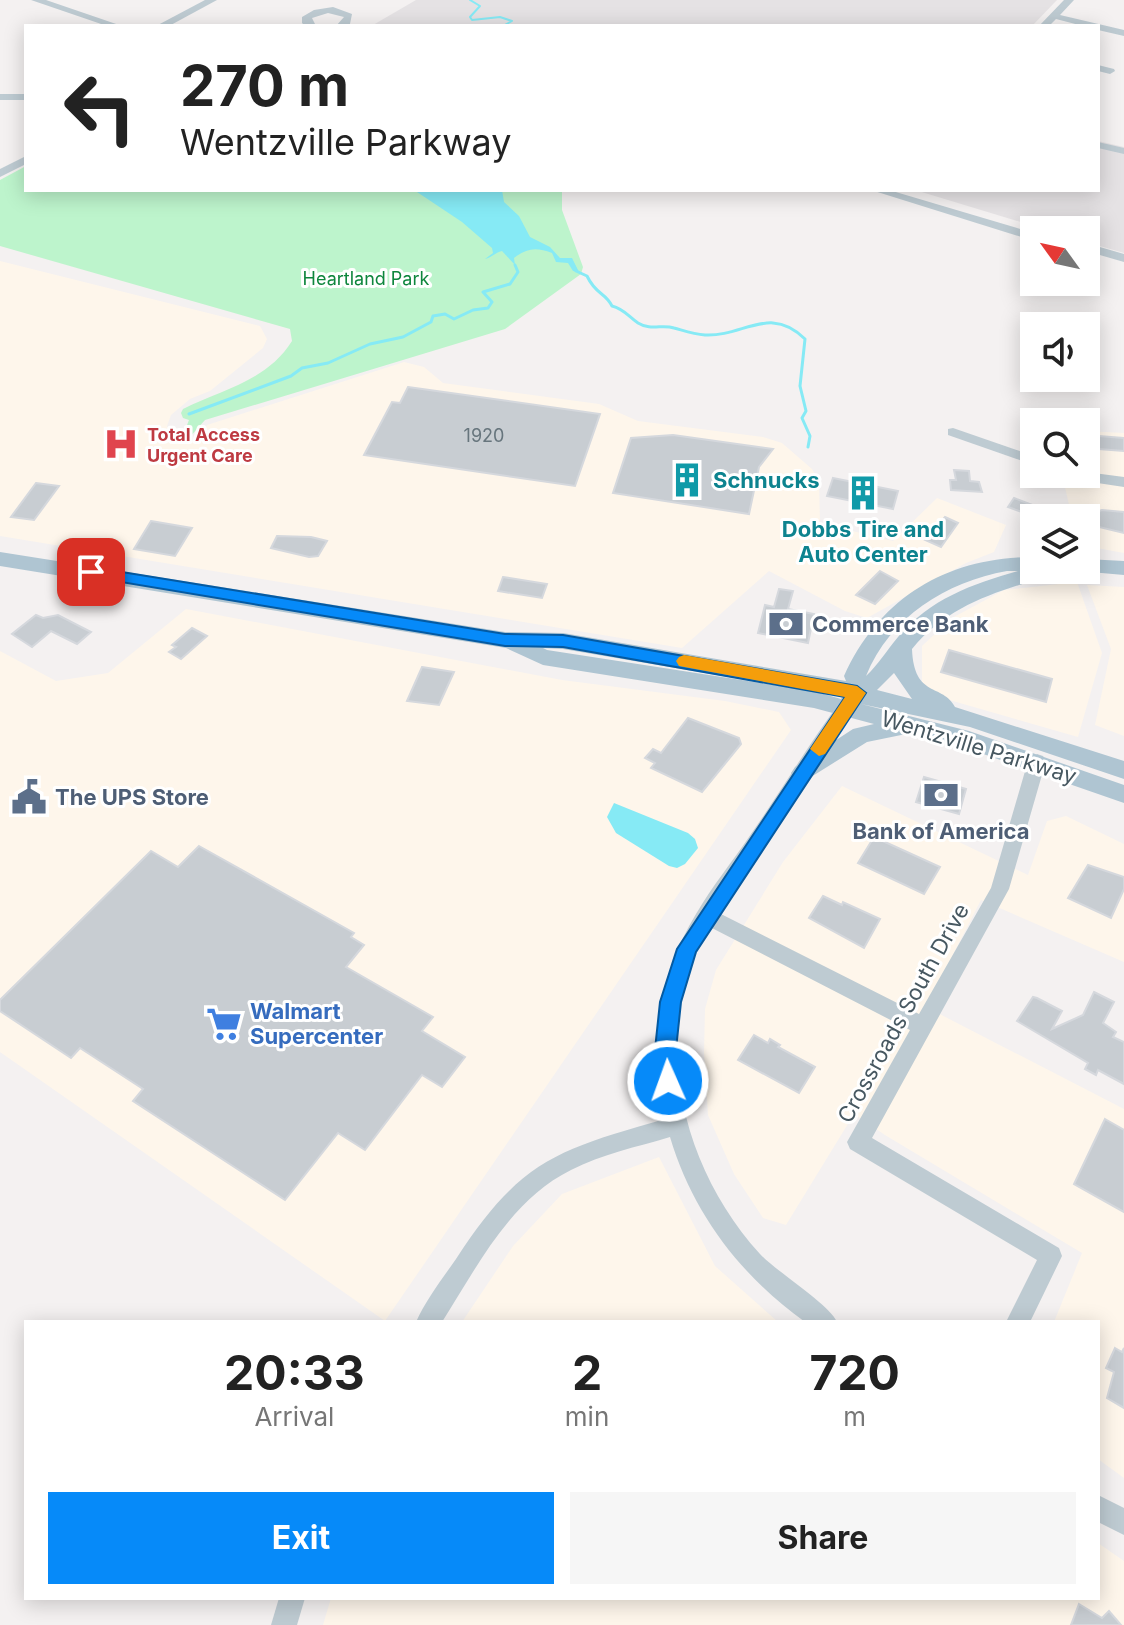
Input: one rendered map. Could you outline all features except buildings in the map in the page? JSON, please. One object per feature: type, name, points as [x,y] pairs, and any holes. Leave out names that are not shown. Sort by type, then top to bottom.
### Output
[{"type":"main road","name":"Wentzville Parkway","points":[[0,559],[505,640],[543,657],[814,700],[853,698],[972,719],[1124,770]]},
{"type":"main road","points":[[962,597],[962,588],[966,584],[1000,573],[1007,564]]},
{"type":"main road","points":[[853,698],[856,671],[885,626],[940,584],[987,567],[1020,564]]},
{"type":"main road","points":[[1100,567],[1124,568]]},
{"type":"main road","points":[[853,698],[874,683],[903,645],[939,611],[962,597],[1020,578]]},
{"type":"main road","points":[[940,584],[941,596],[903,634],[904,675],[918,693],[972,719]]},
{"type":"main road","name":"Wentzville Parkway","points":[[853,698],[917,726],[1037,761],[1124,794]]},
{"type":"main road","points":[[803,773],[861,735],[917,726]]},
{"type":"street","points":[[36,0],[111,24]]},
{"type":"street","points":[[165,24],[212,0]]},
{"type":"street","points":[[325,0],[333,10]]},
{"type":"street","points":[[1046,24],[1069,0]]},
{"type":"street","points":[[304,23],[317,6],[349,16],[343,24]]},
{"type":"street","points":[[1054,16],[1088,24]]},
{"type":"street","points":[[1100,27],[1124,33]]},
{"type":"street","points":[[1100,68],[1110,71]]},
{"type":"street","points":[[0,97],[24,97]]},
{"type":"street","points":[[1100,145],[1124,151]]},
{"type":"street","points":[[0,174],[24,160]]},
{"type":"street","points":[[884,192],[1020,230]]},
{"type":"street","points":[[901,192],[1020,230]]},
{"type":"street","points":[[1100,253],[1124,261]]},
{"type":"street","points":[[953,432],[1020,456]]},
{"type":"street","points":[[1100,478],[1124,482]]},
{"type":"street","points":[[822,1320],[796,1302],[750,1260],[706,1198],[674,1126],[665,1059],[671,1002],[687,949],[853,698]]},
{"type":"street","name":"Crossroads South Drive","points":[[1019,1320],[1051,1256],[858,1142],[1000,889],[1037,761]]},
{"type":"street","points":[[706,916],[923,1026]]},
{"type":"street","points":[[429,1320],[508,1206],[526,1187],[547,1171],[596,1150],[674,1126]]},
{"type":"street","points":[[284,1625],[291,1600]]},
{"type":"shaded area","points":[[416,0],[1057,0],[1034,24],[375,24]]},
{"type":"shaded area","points":[[1100,141],[1124,147],[1124,253],[1100,246],[1100,216],[1020,216],[1020,222],[922,192],[1100,192]]},
{"type":"shaded area","points":[[0,261],[260,326],[267,339],[263,348],[210,391],[190,399],[171,415],[167,426],[173,439],[194,441],[207,425],[404,362],[424,367],[443,383],[599,404],[638,421],[763,437],[782,443],[812,469],[819,482],[820,523],[893,541],[937,498],[1006,525],[994,552],[966,563],[867,618],[845,611],[769,571],[682,648],[0,536]]},
{"type":"shaded area","points":[[1100,432],[1124,433],[1124,553],[1100,549],[1100,504],[1069,504],[1065,488],[1100,488]]},
{"type":"shaded area","points":[[1078,584],[1102,653],[1078,737],[939,697],[922,682],[922,646],[952,618],[1004,590]]},
{"type":"shaded area","points":[[1087,585],[1124,587],[1124,736],[1095,725],[1111,649]]},
{"type":"shaded area","points":[[186,609],[562,680],[725,701],[779,712],[791,730],[386,1320],[0,1052],[0,651],[56,681],[108,673]]},
{"type":"shaded area","points":[[842,786],[1028,875],[1047,821],[1066,816],[1124,844],[1124,962],[981,900],[926,1007],[1124,1109],[1124,1478],[1100,1460],[1100,1320],[1055,1320],[1082,1253],[854,1114],[786,1225],[763,1218],[734,1174],[708,1115],[705,1009],[716,970],[783,862]]},
{"type":"shaded area","points":[[659,1157],[715,1266],[776,1320],[463,1320],[513,1246],[562,1194]]},
{"type":"shaded area","points":[[1100,1544],[1124,1561],[1124,1625],[323,1625],[330,1600],[1100,1600]]},
{"type":"green space","name":"Heartland Park","points":[[24,167],[24,192],[562,192],[562,210],[583,267],[581,274],[505,329],[205,420],[189,438],[182,438],[189,420],[183,418],[183,409],[270,366],[292,341],[290,329],[0,246],[0,180]]},
{"type":"water","points":[[417,192],[502,192],[504,202],[519,216],[530,237],[550,247],[560,258],[572,258],[579,272],[573,271],[568,263],[556,262],[552,253],[541,250],[528,250],[519,255],[514,258],[515,265],[502,251],[485,259],[493,253],[492,248],[462,222]]},
{"type":"water","points":[[614,803],[688,833],[695,839],[698,848],[685,864],[677,868],[669,866],[616,833],[607,817]]},
{"type":"waterway","points":[[470,0],[480,6],[470,17],[472,20],[500,17],[512,21],[507,24]]},
{"type":"waterway","points":[[189,414],[291,376],[302,368],[328,363],[370,344],[403,337],[431,322],[433,316],[445,314],[454,319],[473,310],[488,308],[492,302],[483,292],[510,284],[518,272],[515,265]]},
{"type":"waterway","points":[[576,271],[587,276],[612,306],[647,327],[670,327],[705,335],[768,323],[792,329],[805,339],[800,386],[806,411],[802,418],[810,436],[808,447]]},
{"type":"slow traffic","points":[[684,661],[857,693],[819,749]]},
{"type":"place","name":"Total Access Urgent Care","points":[[121,444]]},
{"type":"place","name":"Schnucks","points":[[687,480]]},
{"type":"place","name":"Dobbs Tire and Auto Center","points":[[863,493]]},
{"type":"place","name":"Commerce Bank","points":[[786,624]]},
{"type":"place","name":"Bank of America","points":[[941,795]]},
{"type":"place","name":"The UPS Store","points":[[29,797]]},
{"type":"place","name":"Walmart Supercenter","points":[[224,1024]]},
{"type":"route","points":[[91,572],[505,640],[563,641],[857,693],[706,916],[687,949],[671,1002],[665,1059],[668,1081]]}]
